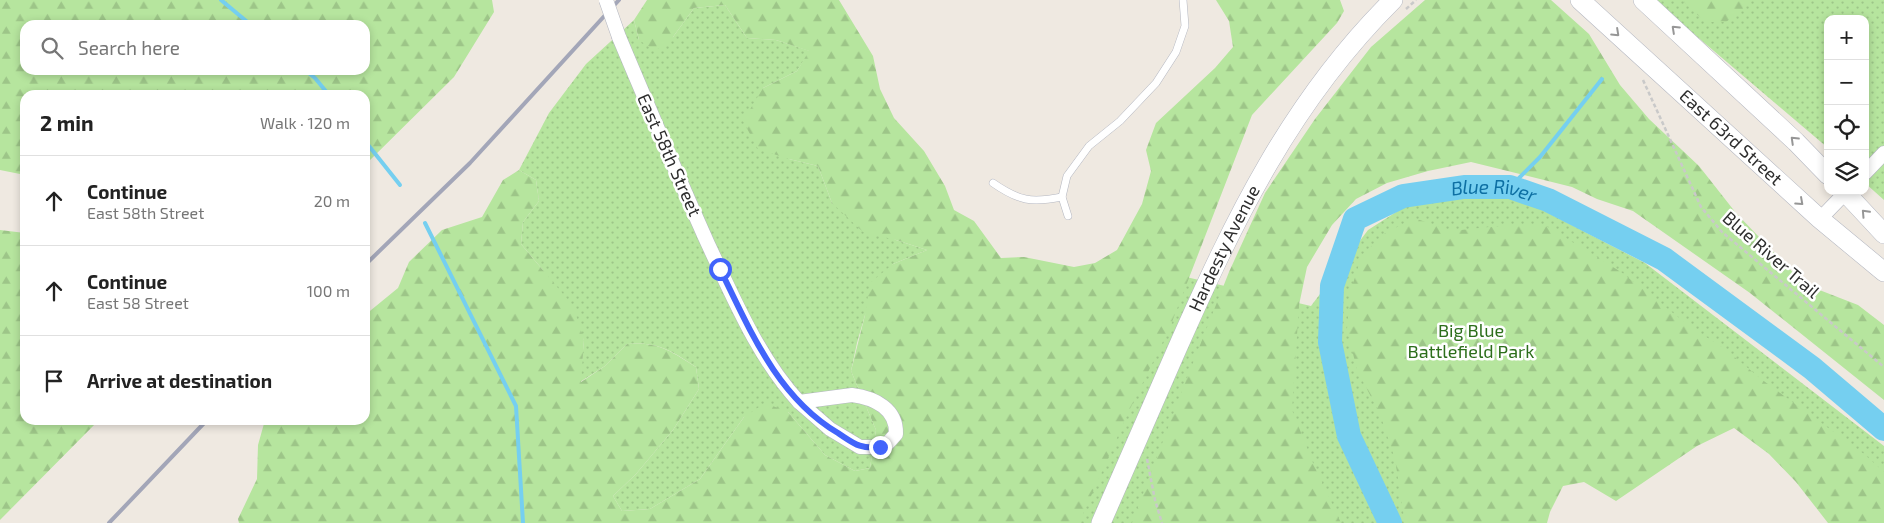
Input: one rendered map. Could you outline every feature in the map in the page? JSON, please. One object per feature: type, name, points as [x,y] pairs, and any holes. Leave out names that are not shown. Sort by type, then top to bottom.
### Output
[{"type":"main road","name":"East 63rd Street","points":[[1580,0],[1820,219],[1884,272]]},
{"type":"main road","points":[[1643,0],[1824,170]]},
{"type":"main road","name":"Hardesty Avenue","points":[[1101,523],[1215,264],[1249,197],[1277,148],[1319,85],[1365,28],[1398,6]]},
{"type":"main road","points":[[1848,195],[1884,234]]},
{"type":"street","name":"East 58th Street","points":[[606,0],[666,152],[763,355],[782,383],[799,402],[830,429],[860,447],[880,447],[887,444],[896,434],[894,418],[883,405],[865,397],[852,395],[799,402]]},
{"type":"street","points":[[1869,169],[1884,153]]},
{"type":"street","points":[[1820,219],[1842,195]]},
{"type":"lane","points":[[1068,216],[1062,197],[1067,176],[1089,146],[1120,121],[1156,83],[1176,52],[1185,26],[1184,0]]},
{"type":"lane","points":[[993,184],[1010,195],[1039,201],[1062,197]]},
{"type":"path","points":[[1398,6],[1416,0]]},
{"type":"path","name":"Blue River Trail","points":[[1641,76],[1700,207],[1707,216],[1722,232],[1884,368]]},
{"type":"path","points":[[1146,454],[1148,471],[1162,523]]},
{"type":"green space","points":[[0,0],[492,0],[494,12],[454,77],[370,160],[370,90],[20,90],[20,174],[0,170]]},
{"type":"green space","points":[[647,0],[839,0],[873,56],[880,89],[894,118],[924,151],[945,186],[954,210],[974,221],[1001,258],[1024,257],[1074,267],[1095,263],[1117,250],[1142,204],[1151,171],[1146,150],[1156,123],[1215,68],[1233,47],[1229,21],[1216,0],[1340,0],[1344,11],[1337,23],[1252,115],[1170,327],[1129,411],[1079,523],[239,523],[238,519],[257,479],[258,445],[264,425],[370,425],[370,311],[398,288],[409,262],[442,230],[482,217],[503,180],[519,170],[536,180],[539,201],[523,222],[521,244],[573,306],[584,340],[581,382],[605,366],[627,344],[647,344],[663,348],[696,367],[699,389],[673,430],[636,474],[613,496],[622,511],[650,509],[700,479],[744,417],[765,403],[788,412],[825,455],[855,471],[870,468],[876,430],[851,371],[865,315],[870,283],[893,264],[927,250],[863,232],[832,203],[818,166],[758,149],[743,121],[763,88],[797,71],[809,51],[776,40],[747,38],[725,5],[694,8],[673,37],[655,51],[639,40],[634,20]]},
{"type":"green space","points":[[1425,0],[1551,0],[1589,34],[1620,85],[1649,119],[1699,166],[1736,213],[1804,284],[1858,305],[1884,325],[1884,400],[1750,293],[1633,211],[1597,199],[1572,187],[1471,162],[1428,171],[1387,183],[1356,199],[1332,225],[1307,267],[1299,305],[1292,410],[1313,463],[1341,523],[1132,523],[1229,272],[1265,193],[1315,119],[1371,47]]},
{"type":"green space","points":[[1654,0],[1884,0],[1884,200],[1869,187],[1869,15],[1824,15],[1824,145]]},
{"type":"green space","points":[[1682,0],[1745,0],[1743,9],[1726,22],[1705,22]]},
{"type":"green space","points":[[725,5],[747,38],[776,40],[810,51],[797,71],[763,88],[789,159],[818,166],[832,203],[896,240],[927,250],[893,264],[865,315],[857,343],[851,371],[876,430],[870,468],[855,471],[825,455],[788,412],[744,417],[700,479],[650,509],[622,511],[613,496],[636,474],[673,430],[699,389],[696,367],[664,348],[638,343],[627,344],[605,366],[580,382],[584,340],[542,269],[521,244],[523,222],[539,201],[536,180],[519,170],[549,113],[586,64],[634,20],[639,40],[673,37],[694,8]]},
{"type":"green space","name":"Big Blue Battlefield Park","points":[[1440,184],[1492,184],[1645,263],[1884,446],[1884,523],[1745,381],[1524,481],[1542,523],[848,523],[1169,273],[1311,306],[1368,230]]},
{"type":"green space","points":[[1414,218],[1452,231],[1543,224],[1621,272],[1692,328],[1725,349],[1761,379],[1864,454],[1884,472],[1884,523],[1828,523],[1796,482],[1769,454],[1734,428],[1697,446],[1616,501],[1584,482],[1563,486],[1550,512],[1547,523],[1410,523],[1404,517],[1395,459],[1380,414],[1357,370],[1347,329],[1350,293],[1362,255],[1384,234]]},
{"type":"green space","points":[[0,230],[20,232],[20,425],[94,425],[0,520]]},
{"type":"waterway","points":[[221,0],[245,20]]},
{"type":"waterway","points":[[311,75],[325,90]]},
{"type":"waterway","points":[[1510,187],[1540,157],[1602,79]]},
{"type":"waterway","points":[[370,147],[400,185]]},
{"type":"waterway","name":"Blue River","points":[[1390,523],[1349,436],[1330,342],[1332,286],[1355,219],[1403,196],[1464,187],[1510,187],[1548,200],[1664,259],[1812,368],[1884,429]]},
{"type":"waterway","points":[[425,223],[516,406],[523,523]]},
{"type":"railway","points":[[370,260],[470,163],[619,0]]},
{"type":"railway","points":[[109,523],[202,425]]},
{"type":"route","points":[[720,269],[763,355],[782,383],[804,407],[830,429],[860,447],[880,447]]}]
